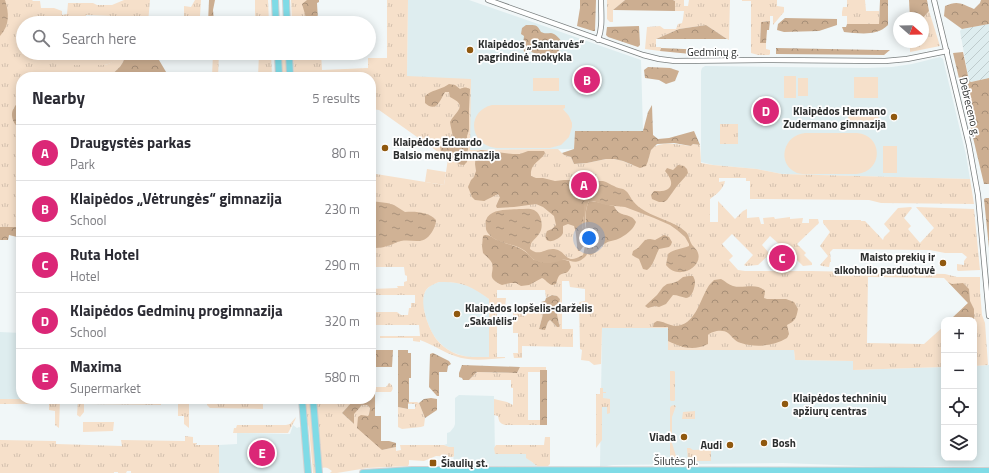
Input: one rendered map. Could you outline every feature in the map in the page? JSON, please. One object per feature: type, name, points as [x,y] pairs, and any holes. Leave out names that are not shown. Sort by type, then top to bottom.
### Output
[{"type":"main road","points":[[275,0],[276,16]]},
{"type":"main road","points":[[286,0],[287,16]]},
{"type":"main road","points":[[278,60],[279,72]]},
{"type":"main road","points":[[289,60],[290,72]]},
{"type":"main road","points":[[302,404],[308,473]]},
{"type":"main road","points":[[313,404],[319,473]]},
{"type":"main road","name":"Šilutės pl.","points":[[362,473],[412,470],[600,472],[989,471]]},
{"type":"street","name":"Gedminų g.","points":[[488,0],[643,55],[675,61],[885,61],[907,59],[947,50]]},
{"type":"street","points":[[598,40],[602,25],[601,0]]},
{"type":"street","name":"Debreceno g.","points":[[934,0],[969,145],[978,196],[989,316]]},
{"type":"shaded area","points":[[408,0],[469,0],[641,60],[643,131],[575,131],[574,149],[470,150],[407,76]]},
{"type":"shaded area","points":[[989,24],[989,78],[970,82],[960,31],[962,29]]},
{"type":"shaded area","points":[[940,57],[943,59],[966,155],[970,179],[782,174],[757,169],[713,165],[701,162],[701,71],[705,66],[867,68],[892,67],[912,64]]},
{"type":"shaded area","name":"Klaipėdos lopšelis-darželis „Sakalėlis“","points":[[439,282],[464,284],[479,291],[489,299],[489,357],[468,357],[452,352],[444,347],[432,333],[423,307],[423,297],[426,290],[431,285]]},
{"type":"shaded area","points":[[668,327],[669,350],[794,350],[795,360],[853,361],[853,370],[941,367],[941,461],[977,461],[977,366],[989,365],[989,467],[889,467],[783,463],[613,465],[600,467],[602,328]]},
{"type":"shaded area","points":[[0,332],[16,333],[16,399],[0,399]]},
{"type":"shaded area","points":[[459,395],[494,396],[495,454],[526,454],[527,458],[537,466],[453,466],[454,448],[444,445],[447,444],[447,433],[450,432],[455,424],[455,398]]},
{"type":"shaded area","points":[[293,425],[297,428],[301,428],[305,473],[219,473],[219,445],[237,444],[237,433],[290,434]]},
{"type":"green space","points":[[0,0],[40,1],[41,8],[54,8],[62,11],[62,15],[67,14],[68,3],[112,5],[124,0],[150,0],[149,16],[16,16],[16,60],[51,60],[58,65],[104,65],[109,64],[114,60],[123,60],[122,64],[115,72],[16,72],[16,106],[13,109],[16,122],[16,227],[0,227]]},
{"type":"green space","points":[[195,0],[201,0],[200,16],[184,16],[184,6],[191,7]]},
{"type":"green space","points":[[209,0],[215,0],[214,16],[208,16]]},
{"type":"green space","points":[[255,0],[268,0],[269,16],[255,16]]},
{"type":"green space","points":[[291,0],[307,0],[307,16],[292,16]]},
{"type":"green space","points":[[307,0],[319,0],[317,3],[318,16],[306,16],[302,4]]},
{"type":"green space","points":[[387,0],[408,0],[407,76],[471,79],[470,150],[558,149],[564,155],[571,157],[574,164],[614,159],[632,165],[648,161],[650,152],[657,145],[675,144],[691,146],[693,144],[700,145],[701,163],[757,169],[782,174],[970,179],[974,204],[881,203],[869,200],[750,199],[750,181],[746,181],[746,178],[719,178],[719,182],[725,181],[721,189],[710,199],[710,222],[718,222],[718,201],[735,219],[747,209],[747,218],[759,217],[761,224],[764,224],[763,218],[774,217],[775,219],[790,217],[790,219],[803,218],[802,223],[809,223],[809,219],[818,219],[819,223],[797,244],[806,253],[804,255],[812,263],[812,265],[803,266],[795,258],[789,256],[770,236],[762,245],[770,254],[758,265],[746,266],[744,265],[753,255],[732,234],[722,244],[733,256],[729,260],[738,270],[945,274],[957,277],[980,277],[982,315],[985,323],[988,365],[977,366],[977,317],[953,317],[968,303],[944,278],[868,277],[867,343],[924,344],[941,329],[941,367],[853,370],[853,361],[795,360],[794,350],[668,350],[668,328],[602,328],[601,364],[594,365],[589,361],[581,360],[582,350],[580,349],[579,303],[585,301],[585,289],[570,287],[569,281],[562,281],[562,329],[573,329],[573,347],[522,346],[522,358],[514,358],[513,353],[518,353],[518,333],[513,333],[513,308],[515,306],[522,305],[523,309],[541,310],[543,314],[539,329],[546,327],[550,320],[557,327],[559,324],[557,314],[560,299],[553,295],[546,298],[545,290],[497,290],[497,298],[506,298],[505,309],[497,309],[497,357],[505,358],[480,360],[467,359],[451,354],[420,340],[420,342],[413,341],[413,338],[380,338],[380,336],[420,336],[419,325],[376,325],[376,312],[397,312],[401,315],[408,315],[409,308],[411,308],[411,303],[415,303],[415,295],[376,295],[376,289],[398,288],[397,286],[404,286],[404,282],[407,281],[407,276],[405,275],[404,267],[376,267],[376,174],[444,185],[448,159],[379,110],[376,110],[376,72],[294,72],[293,60],[321,60],[322,70],[368,68],[368,60],[376,60],[376,58],[387,58]],"holes":[[[439,282],[453,282],[466,285],[489,299],[489,357],[470,357],[450,351],[439,342],[428,323],[423,301],[426,290]]]},
{"type":"green space","points":[[580,0],[596,0],[595,31],[577,26]]},
{"type":"green space","points":[[607,0],[625,0],[613,10],[613,22],[610,22],[607,19]]},
{"type":"green space","points":[[625,0],[673,0],[675,1],[675,11],[613,10]]},
{"type":"green space","points":[[673,0],[684,0],[684,6],[688,6],[689,0],[730,0],[729,40],[706,25],[679,29],[656,39],[656,47],[661,47],[660,51],[645,49],[647,27],[660,26],[664,29],[676,29],[678,24],[682,23],[684,11],[675,11],[675,1]]},
{"type":"green space","points":[[742,0],[777,0],[777,6],[784,7],[784,12],[773,25],[773,16],[770,16],[770,21],[761,22],[760,43],[766,43],[766,49],[770,50],[769,55],[758,55],[751,53],[751,1]]},
{"type":"green space","points":[[847,0],[865,0],[866,11],[879,11],[879,24],[847,24],[847,16],[842,16],[842,12],[843,7],[847,7]]},
{"type":"green space","points":[[880,0],[888,0],[888,25],[883,29],[872,33],[844,32],[842,27],[846,27],[847,24],[879,24]]},
{"type":"green space","points":[[909,0],[927,0],[928,12],[910,12]]},
{"type":"green space","points":[[981,0],[989,0],[989,24],[962,29],[944,16],[945,6],[949,4],[963,4],[974,9]]},
{"type":"green space","points":[[929,11],[940,46],[910,52],[910,48],[929,48]]},
{"type":"green space","points":[[785,18],[837,19],[837,25],[819,31],[784,32],[777,30],[778,24]]},
{"type":"green space","points":[[770,21],[769,30],[767,30],[766,43],[760,43],[761,22]]},
{"type":"green space","points":[[526,25],[535,26],[541,32],[551,33],[557,36],[562,42],[558,53],[543,55],[528,50],[524,52],[524,36],[521,34],[522,28]]},
{"type":"green space","points":[[706,25],[727,39],[656,39],[679,29]]},
{"type":"green space","points":[[639,26],[640,45],[638,47],[606,35],[607,27]]},
{"type":"green space","points":[[661,48],[729,51],[728,56],[701,55],[660,51]]},
{"type":"green space","points":[[776,48],[890,50],[884,55],[776,54]]},
{"type":"green space","points":[[963,52],[969,81],[971,82],[989,78],[989,184],[984,184],[953,53]]},
{"type":"green space","points":[[48,60],[115,60],[107,65],[58,65]]},
{"type":"green space","points":[[159,60],[166,72],[115,72],[123,61]]},
{"type":"green space","points":[[213,60],[219,60],[218,72],[212,72]]},
{"type":"green space","points":[[259,60],[271,60],[272,72],[258,72]]},
{"type":"green space","points":[[281,60],[287,60],[288,72],[282,72]]},
{"type":"green space","points":[[648,67],[670,68],[679,71],[675,81],[666,84],[659,80],[645,78],[644,70]]},
{"type":"green space","points":[[784,76],[796,76],[796,98],[784,98]]},
{"type":"green space","points":[[854,77],[878,77],[878,98],[854,98]]},
{"type":"green space","points":[[533,78],[559,78],[559,91],[533,91]]},
{"type":"green space","points":[[798,78],[808,78],[808,96],[798,96]]},
{"type":"green space","points":[[449,84],[455,85],[460,89],[470,89],[469,130],[467,136],[468,156],[467,162],[464,165],[456,163],[452,157],[441,152],[439,143],[442,141],[448,146],[451,146],[453,137],[450,122],[458,111],[460,106],[459,103],[450,97],[449,92],[445,92],[437,105],[432,107],[425,103],[425,96]]},
{"type":"green space","points":[[16,105],[16,126],[12,117]]},
{"type":"green space","points":[[492,105],[565,105],[565,108],[563,109],[569,116],[572,123],[569,137],[561,145],[550,148],[496,148],[487,146],[480,141],[474,128],[475,120],[478,114],[484,108]]},
{"type":"green space","points":[[652,105],[653,135],[658,139],[669,138],[694,131],[700,145],[693,144],[691,146],[674,143],[657,144],[651,150],[646,166],[640,168],[614,159],[574,164],[571,157],[562,153],[574,149],[575,131],[643,131],[648,112]]},
{"type":"green space","points":[[878,110],[879,127],[848,127],[848,111]]},
{"type":"green space","points":[[720,124],[738,124],[738,144],[720,144]]},
{"type":"green space","points":[[805,133],[857,133],[866,135],[876,146],[876,160],[872,167],[866,171],[857,174],[802,174],[790,169],[786,163],[785,150],[787,144],[797,135]]},
{"type":"green space","points":[[883,146],[897,146],[897,173],[883,173]]},
{"type":"green space","points":[[481,150],[513,154],[520,154],[528,151],[544,151],[545,153],[543,156],[532,168],[531,176],[555,181],[570,180],[572,191],[585,199],[582,225],[585,244],[580,251],[578,251],[574,226],[568,224],[563,226],[563,233],[555,240],[548,241],[546,239],[547,231],[556,225],[554,216],[543,207],[536,204],[497,208],[496,206],[500,197],[498,194],[484,201],[475,200],[472,197],[468,187],[476,171],[476,152]]},
{"type":"green space","points":[[678,165],[684,166],[687,169],[688,173],[685,177],[664,202],[659,202],[652,199],[651,195],[654,191],[665,191],[670,187],[671,180],[665,171],[667,168],[673,170]]},
{"type":"green space","points":[[427,169],[446,172],[444,185],[425,182]]},
{"type":"green space","points":[[989,198],[989,248],[984,199]]},
{"type":"green space","points":[[589,201],[614,206],[619,213],[631,217],[636,222],[631,230],[626,234],[618,239],[608,242],[597,252],[591,255],[587,254],[586,214]]},
{"type":"green space","points":[[916,207],[974,209],[980,270],[958,271],[957,264],[964,265],[964,261],[967,257],[962,253],[945,253],[930,250],[833,249],[830,252],[831,262],[829,267],[820,265],[828,256],[820,246],[830,232],[823,223],[823,220],[865,221],[883,240],[890,231],[884,224],[898,208],[912,208],[904,218],[911,226],[908,229],[920,243],[934,228]]},
{"type":"green space","points":[[0,227],[16,227],[16,237],[9,235],[8,240],[0,240]]},
{"type":"green space","points":[[485,235],[521,249],[534,260],[565,260],[569,261],[571,267],[567,272],[559,276],[556,284],[552,285],[542,278],[529,285],[521,286],[516,283],[510,283],[502,285],[492,277],[492,263],[483,253],[483,236]]},
{"type":"green space","points":[[664,235],[669,237],[672,242],[671,245],[669,247],[659,249],[651,266],[647,270],[643,269],[639,259],[632,255],[633,251],[645,240],[655,240]]},
{"type":"green space","points":[[693,276],[695,282],[693,292],[688,298],[673,295],[666,304],[659,307],[655,306],[648,308],[645,306],[667,284]]},
{"type":"green space","points":[[721,279],[730,285],[737,287],[754,286],[762,288],[765,291],[764,298],[767,299],[786,299],[794,302],[798,309],[797,315],[792,322],[787,325],[789,334],[787,338],[771,344],[759,346],[747,345],[735,340],[726,332],[718,331],[712,332],[708,335],[708,344],[688,348],[668,341],[668,327],[653,327],[654,323],[657,321],[675,326],[682,325],[687,322],[696,311],[709,285],[714,280]]},
{"type":"green space","points":[[948,282],[952,284],[963,283],[969,289],[970,301],[974,309],[974,317],[953,317],[968,303]]},
{"type":"green space","points":[[552,295],[557,296],[560,299],[557,314],[559,327],[557,327],[550,320],[545,330],[539,329],[543,314],[541,310],[541,302],[545,301],[546,298]]},
{"type":"green space","points":[[376,350],[393,350],[392,367],[376,367]]},
{"type":"green space","points":[[398,350],[408,350],[408,353],[411,353],[411,378],[409,378],[408,409],[398,407]]},
{"type":"green space","points":[[433,353],[449,361],[451,364],[448,366],[447,372],[439,372],[439,396],[437,396],[429,387],[430,354]]},
{"type":"green space","points":[[462,365],[520,367],[517,373],[477,372],[469,380],[463,380],[459,377]]},
{"type":"green space","points":[[520,367],[546,367],[546,370],[540,370],[540,372],[528,372],[528,420],[540,420],[540,425],[505,425],[500,422],[498,416],[494,415],[494,399],[513,405],[513,388],[511,388],[511,380],[469,380],[477,372],[517,373]]},
{"type":"green space","points":[[540,370],[547,370],[547,425],[540,425]]},
{"type":"green space","points":[[670,371],[675,372],[674,401],[670,400]]},
{"type":"green space","points":[[389,383],[393,387],[393,390],[391,392],[376,392],[376,387],[386,387]]},
{"type":"green space","points":[[600,388],[603,388],[603,392],[606,392],[603,393],[603,398],[610,399],[610,413],[607,414],[607,407],[602,407],[602,440],[596,448],[596,394],[600,394]]},
{"type":"green space","points":[[0,399],[16,399],[16,404],[0,404]]},
{"type":"green space","points":[[424,399],[437,399],[437,410],[425,418],[419,403]]},
{"type":"green space","points":[[409,402],[419,403],[425,418],[424,426],[402,429],[398,427],[398,407],[415,409],[415,404],[408,404]]},
{"type":"green space","points":[[49,404],[60,404],[59,428],[55,425],[55,411],[49,410]]},
{"type":"green space","points":[[78,404],[84,404],[84,412],[80,417],[77,415]]},
{"type":"green space","points":[[84,404],[161,404],[161,405]]},
{"type":"green space","points":[[178,404],[189,404],[189,428],[184,424],[184,416],[178,416]]},
{"type":"green space","points":[[263,404],[263,409],[210,408],[207,405]]},
{"type":"green space","points":[[305,404],[311,404],[316,473],[313,473],[309,428],[306,417]]},
{"type":"green space","points":[[315,404],[350,404],[342,413],[354,424],[353,414],[362,405],[367,405],[370,408],[368,416],[382,450],[396,447],[396,451],[401,450],[400,445],[444,445],[454,447],[453,457],[436,456],[424,461],[409,460],[408,466],[367,468],[337,473],[330,473],[332,471],[325,467],[321,468]]},
{"type":"green space","points":[[375,404],[375,416],[381,416],[381,441],[396,443],[396,447],[382,450],[357,428],[358,417],[361,415],[368,416],[369,414],[370,408],[367,405],[362,405],[354,414],[354,424],[342,413],[349,405]]},
{"type":"green space","points":[[674,405],[676,406],[672,417],[672,443],[679,461],[670,461],[670,408]]},
{"type":"green space","points":[[695,411],[695,419],[682,419],[683,412]]},
{"type":"green space","points":[[296,417],[288,433],[233,433],[234,428],[236,428],[237,425],[286,425],[290,424]]},
{"type":"green space","points":[[83,422],[114,422],[113,431],[83,432]]},
{"type":"green space","points":[[185,436],[193,437],[193,443],[197,443],[196,445],[219,445],[219,473],[131,473],[131,471],[127,471],[126,473],[0,473],[0,440],[56,441],[56,444],[122,446],[121,440],[185,441]]},
{"type":"green space","points":[[545,437],[550,437],[550,464],[548,466],[537,466],[526,458],[526,454],[495,454],[494,448],[496,445],[544,445]]},
{"type":"green space","points":[[687,448],[693,450],[711,449],[711,461],[688,461]]},
{"type":"water","points":[[0,0],[5,0],[8,19],[6,28],[0,36]]},
{"type":"water","points":[[597,181],[604,181],[625,190],[641,209],[676,225],[686,232],[691,243],[697,250],[699,258],[697,263],[693,267],[683,272],[671,270],[666,265],[668,254],[675,250],[689,246],[685,237],[670,225],[654,218],[625,207],[606,205],[593,201],[589,201],[585,216],[585,225],[589,245],[588,253],[581,260],[575,262],[562,260],[549,263],[538,262],[522,249],[496,240],[490,236],[487,231],[486,221],[491,213],[505,210],[532,209],[539,215],[542,225],[541,231],[532,242],[530,249],[539,252],[554,249],[562,252],[569,258],[577,258],[583,255],[585,244],[582,225],[585,199]]},
{"type":"water","points":[[376,202],[394,205],[405,212],[417,212],[430,215],[436,220],[432,232],[425,239],[418,241],[401,241],[377,248]]},
{"type":"place","name":"Klaipėdos „Santarvės“ pagrindinė mokykla","points":[[470,50]]},
{"type":"place","name":"Klaipėdos „Vėtrungės“ gimnazija","points":[[587,80]]},
{"type":"place","name":"Klaipėdos Gedminų progimnazija","points":[[766,111]]},
{"type":"place","name":"Klaipėdos Hermano Zudermano gimnazija","points":[[894,117]]},
{"type":"place","name":"Klaipėdos Eduardo Balsio menų gimnazija","points":[[385,148]]},
{"type":"place","name":"Draugystės parkas","points":[[584,185]]},
{"type":"place","name":"Ruta Hotel","points":[[782,258]]},
{"type":"place","name":"Maisto prekių ir alkoholio parduotuvė","points":[[943,263]]},
{"type":"place","name":"Klaipėdos lopšelis-darželis „Sakalėlis“","points":[[457,314]]},
{"type":"place","name":"Klaipėdos techninių apžiurų centras","points":[[785,404]]},
{"type":"place","name":"Viada","points":[[684,437]]},
{"type":"place","name":"Bosh","points":[[764,443]]},
{"type":"place","name":"Audi","points":[[730,445]]},
{"type":"place","name":"Maxima","points":[[262,453]]},
{"type":"place","name":"Šiaulių st.","points":[[433,463]]}]
